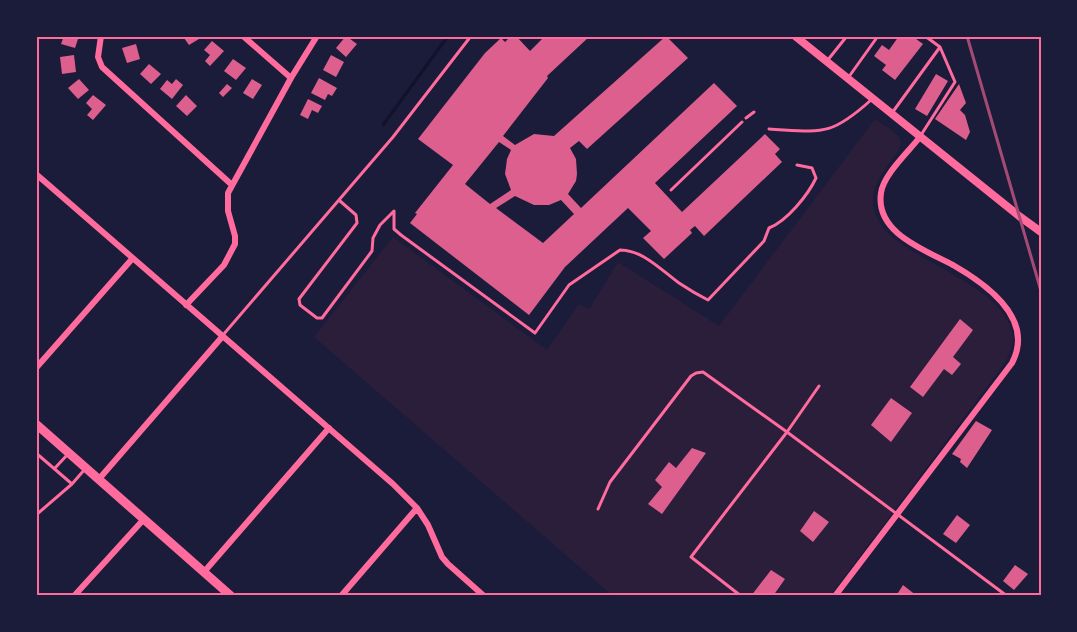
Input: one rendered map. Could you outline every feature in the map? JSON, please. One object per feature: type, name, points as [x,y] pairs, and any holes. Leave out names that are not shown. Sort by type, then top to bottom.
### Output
[{"type":"main road","points":[[36,424],[231,596]]},
{"type":"street","points":[[102,36],[98,57],[102,67],[232,185]]},
{"type":"street","points":[[243,36],[291,78]]},
{"type":"street","points":[[186,305],[224,265],[235,244],[228,211],[228,193],[291,78],[317,36]]},
{"type":"street","points":[[795,36],[847,80],[1041,232]]},
{"type":"street","points":[[835,596],[895,512],[1012,363],[1019,346],[1016,323],[1000,301],[970,276],[903,238],[885,217],[881,205],[882,186],[920,137]]},
{"type":"street","points":[[36,185],[39,176],[329,428],[417,508],[428,525],[442,557],[484,596]]},
{"type":"street","points":[[36,368],[132,259]]},
{"type":"street","points":[[99,479],[222,337]]},
{"type":"street","points":[[204,572],[329,428]]},
{"type":"street","points":[[341,596],[417,508]]},
{"type":"street","points":[[74,596],[144,519]]},
{"type":"lane","points":[[222,337],[393,137],[471,36]]},
{"type":"lane","points":[[825,62],[847,36]]},
{"type":"lane","points":[[847,80],[878,36]]},
{"type":"lane","points":[[920,137],[955,82],[940,47],[925,36]]},
{"type":"lane","points":[[891,114],[940,47]]},
{"type":"lane","points":[[769,129],[825,131],[850,119],[871,99]]},
{"type":"lane","points":[[746,118],[754,112]]},
{"type":"lane","points":[[671,190],[742,122]]},
{"type":"lane","points":[[340,201],[356,215],[357,224],[299,299],[300,305],[317,318],[322,318],[372,251],[375,231],[394,211],[394,229],[400,235],[535,333],[570,285],[620,250],[638,253],[679,283],[708,300],[764,242],[769,228],[777,225],[810,192],[816,178],[812,168],[797,165]]},
{"type":"lane","points":[[598,509],[610,482],[691,376],[703,372],[1007,596]]},
{"type":"lane","points":[[741,596],[691,557],[787,432],[819,386]]},
{"type":"lane","points":[[36,453],[72,484]]},
{"type":"lane","points":[[55,468],[69,453]]},
{"type":"lane","points":[[36,515],[72,484],[86,468]]},
{"type":"shaded area","points":[[875,119],[892,130],[900,139],[896,155],[875,189],[873,203],[877,218],[890,235],[904,246],[962,279],[997,306],[1008,321],[1013,341],[1007,360],[830,596],[613,596],[314,337],[393,237],[547,350],[579,304],[589,309],[618,262],[719,326]]},
{"type":"building","points":[[64,36],[79,36],[75,48],[61,44]]},
{"type":"building","points":[[204,36],[189,45],[184,38]]},
{"type":"building","points":[[346,36],[357,44],[346,57],[336,48]]},
{"type":"building","points":[[511,36],[516,36],[530,51],[545,36],[590,36],[547,76],[548,78],[503,136],[515,145],[534,134],[554,136],[666,36],[688,58],[587,149],[579,141],[570,148],[576,159],[577,174],[576,181],[568,194],[581,208],[714,83],[737,106],[655,183],[682,212],[765,134],[780,149],[775,154],[782,162],[704,236],[695,226],[690,230],[692,233],[664,259],[643,238],[651,231],[628,208],[565,267],[529,315],[410,223],[417,214],[415,213],[453,165],[418,139],[485,53],[501,38],[505,42]],"holes":[[[499,142],[511,150],[505,174],[511,190],[490,204],[465,184]],[[515,196],[534,205],[549,205],[561,200],[574,214],[543,243],[496,208]]]},
{"type":"building","points":[[899,36],[912,36],[923,44],[895,80],[882,70],[886,65],[874,56],[882,45],[889,50]]},
{"type":"building","points":[[212,41],[224,51],[210,66],[205,61],[210,55],[204,50]]},
{"type":"building","points":[[136,44],[140,59],[127,63],[122,48]]},
{"type":"building","points":[[74,55],[76,72],[62,74],[60,57]]},
{"type":"building","points":[[331,55],[344,62],[336,77],[323,70]]},
{"type":"building","points":[[233,59],[246,68],[236,80],[224,71]]},
{"type":"building","points":[[149,64],[161,74],[151,84],[140,74]]},
{"type":"building","points":[[936,74],[948,81],[927,116],[915,109]]},
{"type":"building","points":[[319,78],[337,88],[332,96],[328,94],[325,100],[311,93]]},
{"type":"building","points":[[79,79],[89,90],[78,99],[68,88]]},
{"type":"building","points":[[176,79],[183,85],[172,99],[160,89],[167,80],[172,84]]},
{"type":"building","points":[[252,79],[262,85],[253,99],[243,93]]},
{"type":"building","points":[[227,84],[232,88],[223,97],[219,93]]},
{"type":"building","points":[[959,84],[966,103],[960,110],[965,115],[970,132],[966,140],[935,119]]},
{"type":"building","points":[[93,95],[106,105],[93,120],[87,115],[92,109],[86,103]]},
{"type":"building","points":[[186,95],[197,106],[187,116],[176,106]]},
{"type":"building","points":[[308,99],[322,106],[318,113],[312,110],[308,119],[300,115]]},
{"type":"building","points":[[960,319],[973,330],[953,357],[961,364],[952,375],[944,369],[923,397],[910,387]]},
{"type":"building","points":[[891,398],[912,413],[891,442],[871,425]]},
{"type":"building","points":[[976,421],[992,430],[967,468],[960,462],[961,459],[952,454]]},
{"type":"building","points":[[692,448],[706,453],[662,514],[648,504],[662,487],[655,480],[669,462],[676,468]]},
{"type":"building","points":[[814,511],[829,522],[813,542],[800,531]]},
{"type":"building","points":[[957,515],[970,525],[956,543],[943,534]]},
{"type":"building","points":[[1015,565],[1028,574],[1014,590],[1003,581]]},
{"type":"building","points":[[771,570],[785,579],[773,596],[751,596]]},
{"type":"building","points":[[903,585],[917,596],[896,596]]},
{"type":"waterway","points":[[383,125],[448,36]]},
{"type":"railway","points":[[967,36],[1041,291]]}]
